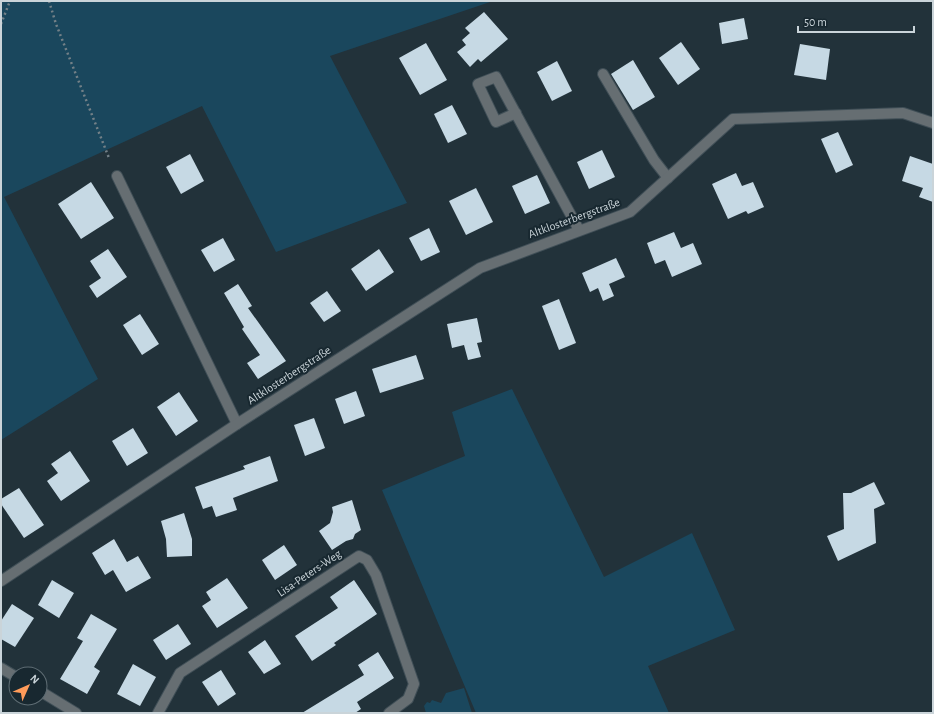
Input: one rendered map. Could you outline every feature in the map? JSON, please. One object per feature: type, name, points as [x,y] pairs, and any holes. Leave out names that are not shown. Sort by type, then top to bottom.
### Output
[{"type":"street","points":[[604,74],[654,160],[668,178]]},
{"type":"street","points":[[516,113],[579,230]]},
{"type":"street","name":"Altklosterbergstraße","points":[[1,581],[237,424],[480,268],[630,212],[733,119],[903,113],[933,123]]},
{"type":"street","points":[[117,176],[237,424]]},
{"type":"street","name":"Lisa-Peters-Weg","points":[[158,713],[180,673],[359,556],[368,560],[376,575],[414,684],[408,699],[389,713]]},
{"type":"street","points":[[48,696],[76,713]]},
{"type":"path","points":[[1,24],[10,1]]},
{"type":"path","points":[[49,1],[56,24],[109,158]]},
{"type":"shaded area","points":[[1,1],[493,1],[330,56],[407,203],[276,252],[202,106],[4,197],[98,379],[1,440]]},
{"type":"shaded area","points":[[512,389],[604,577],[692,533],[735,630],[648,666],[669,713],[476,713],[382,490],[465,456],[452,412]]},
{"type":"shaded area","points":[[464,688],[472,713],[426,713],[424,706],[427,702],[430,703],[432,700],[441,703],[446,693]]},
{"type":"building","points":[[484,12],[508,39],[481,62],[478,59],[470,67],[457,52],[466,45],[462,40],[470,33],[465,28]]},
{"type":"building","points":[[744,18],[748,39],[722,44],[719,23]]},
{"type":"building","points":[[681,42],[700,69],[678,85],[659,58]]},
{"type":"building","points":[[426,43],[447,80],[420,95],[399,58]]},
{"type":"building","points":[[800,44],[830,49],[826,80],[794,75]]},
{"type":"building","points":[[633,60],[655,97],[633,110],[611,74]]},
{"type":"building","points":[[557,61],[572,91],[552,101],[537,72]]},
{"type":"building","points":[[452,105],[467,134],[448,143],[434,114]]},
{"type":"building","points":[[838,132],[853,165],[836,173],[821,139]]},
{"type":"building","points":[[602,150],[615,177],[589,189],[577,162]]},
{"type":"building","points":[[190,154],[204,181],[181,194],[166,167]]},
{"type":"building","points":[[910,156],[933,164],[933,202],[919,197],[923,188],[902,181]]},
{"type":"building","points":[[736,173],[742,186],[753,182],[764,207],[748,214],[746,211],[728,219],[712,184]]},
{"type":"building","points":[[537,175],[550,203],[525,214],[512,186]]},
{"type":"building","points":[[91,182],[114,218],[81,239],[58,204]]},
{"type":"building","points":[[476,188],[493,222],[466,235],[449,201]]},
{"type":"building","points":[[429,228],[440,252],[421,261],[409,238]]},
{"type":"building","points":[[674,232],[681,248],[693,243],[702,264],[672,277],[665,260],[655,264],[647,243]]},
{"type":"building","points":[[223,238],[235,260],[214,272],[201,250]]},
{"type":"building","points":[[108,249],[127,277],[97,298],[89,286],[101,278],[90,261]]},
{"type":"building","points":[[379,249],[394,272],[366,291],[351,269]]},
{"type":"building","points":[[616,258],[625,277],[609,284],[614,296],[603,301],[598,288],[590,292],[582,273]]},
{"type":"building","points":[[238,284],[252,306],[248,308],[286,361],[258,379],[247,363],[260,355],[242,329],[244,327],[224,293]]},
{"type":"building","points":[[327,291],[341,311],[324,322],[310,303]]},
{"type":"building","points":[[559,299],[576,343],[559,350],[542,306]]},
{"type":"building","points":[[140,314],[159,344],[142,355],[123,325]]},
{"type":"building","points":[[477,318],[482,342],[477,343],[481,357],[468,360],[464,345],[452,348],[447,324]]},
{"type":"building","points":[[416,355],[424,379],[380,393],[372,369]]},
{"type":"building","points":[[356,391],[365,416],[344,424],[335,399]]},
{"type":"building","points":[[179,392],[198,421],[176,436],[157,407]]},
{"type":"building","points":[[314,418],[325,448],[305,456],[294,425]]},
{"type":"building","points":[[133,428],[148,453],[127,466],[112,441]]},
{"type":"building","points":[[70,451],[90,481],[61,501],[47,481],[58,473],[51,464]]},
{"type":"building","points":[[270,456],[278,481],[233,498],[237,510],[216,517],[212,506],[203,509],[195,487],[245,469],[243,466]]},
{"type":"building","points":[[874,482],[885,504],[874,509],[876,543],[838,561],[827,536],[844,529],[843,493],[851,493]]},
{"type":"building","points":[[19,488],[44,525],[24,538],[1,504],[1,499]]},
{"type":"building","points":[[352,500],[361,530],[355,534],[353,539],[346,541],[332,550],[319,531],[330,523],[333,512],[332,507]]},
{"type":"building","points":[[184,513],[192,539],[192,556],[167,557],[166,539],[161,521]]},
{"type":"building","points":[[114,539],[127,562],[138,556],[151,578],[126,592],[113,570],[105,575],[92,553]]},
{"type":"building","points":[[284,545],[297,565],[275,580],[262,560]]},
{"type":"building","points":[[227,578],[248,608],[217,628],[202,606],[211,600],[206,592]]},
{"type":"building","points":[[52,580],[74,593],[59,618],[38,605]]},
{"type":"building","points":[[354,580],[377,614],[334,643],[336,645],[312,661],[295,636],[338,608],[330,597]]},
{"type":"building","points":[[12,604],[34,618],[15,647],[1,639],[1,621]]},
{"type":"building","points":[[91,614],[117,629],[94,667],[100,671],[87,694],[60,679],[83,641],[77,638]]},
{"type":"building","points":[[178,624],[191,644],[166,660],[153,640]]},
{"type":"building","points":[[265,640],[281,664],[264,674],[248,652]]},
{"type":"building","points":[[378,652],[394,678],[357,702],[361,709],[355,713],[302,713],[364,675],[358,665]]},
{"type":"building","points":[[133,664],[156,677],[140,706],[117,694]]},
{"type":"building","points":[[221,670],[236,694],[218,706],[202,682]]}]
